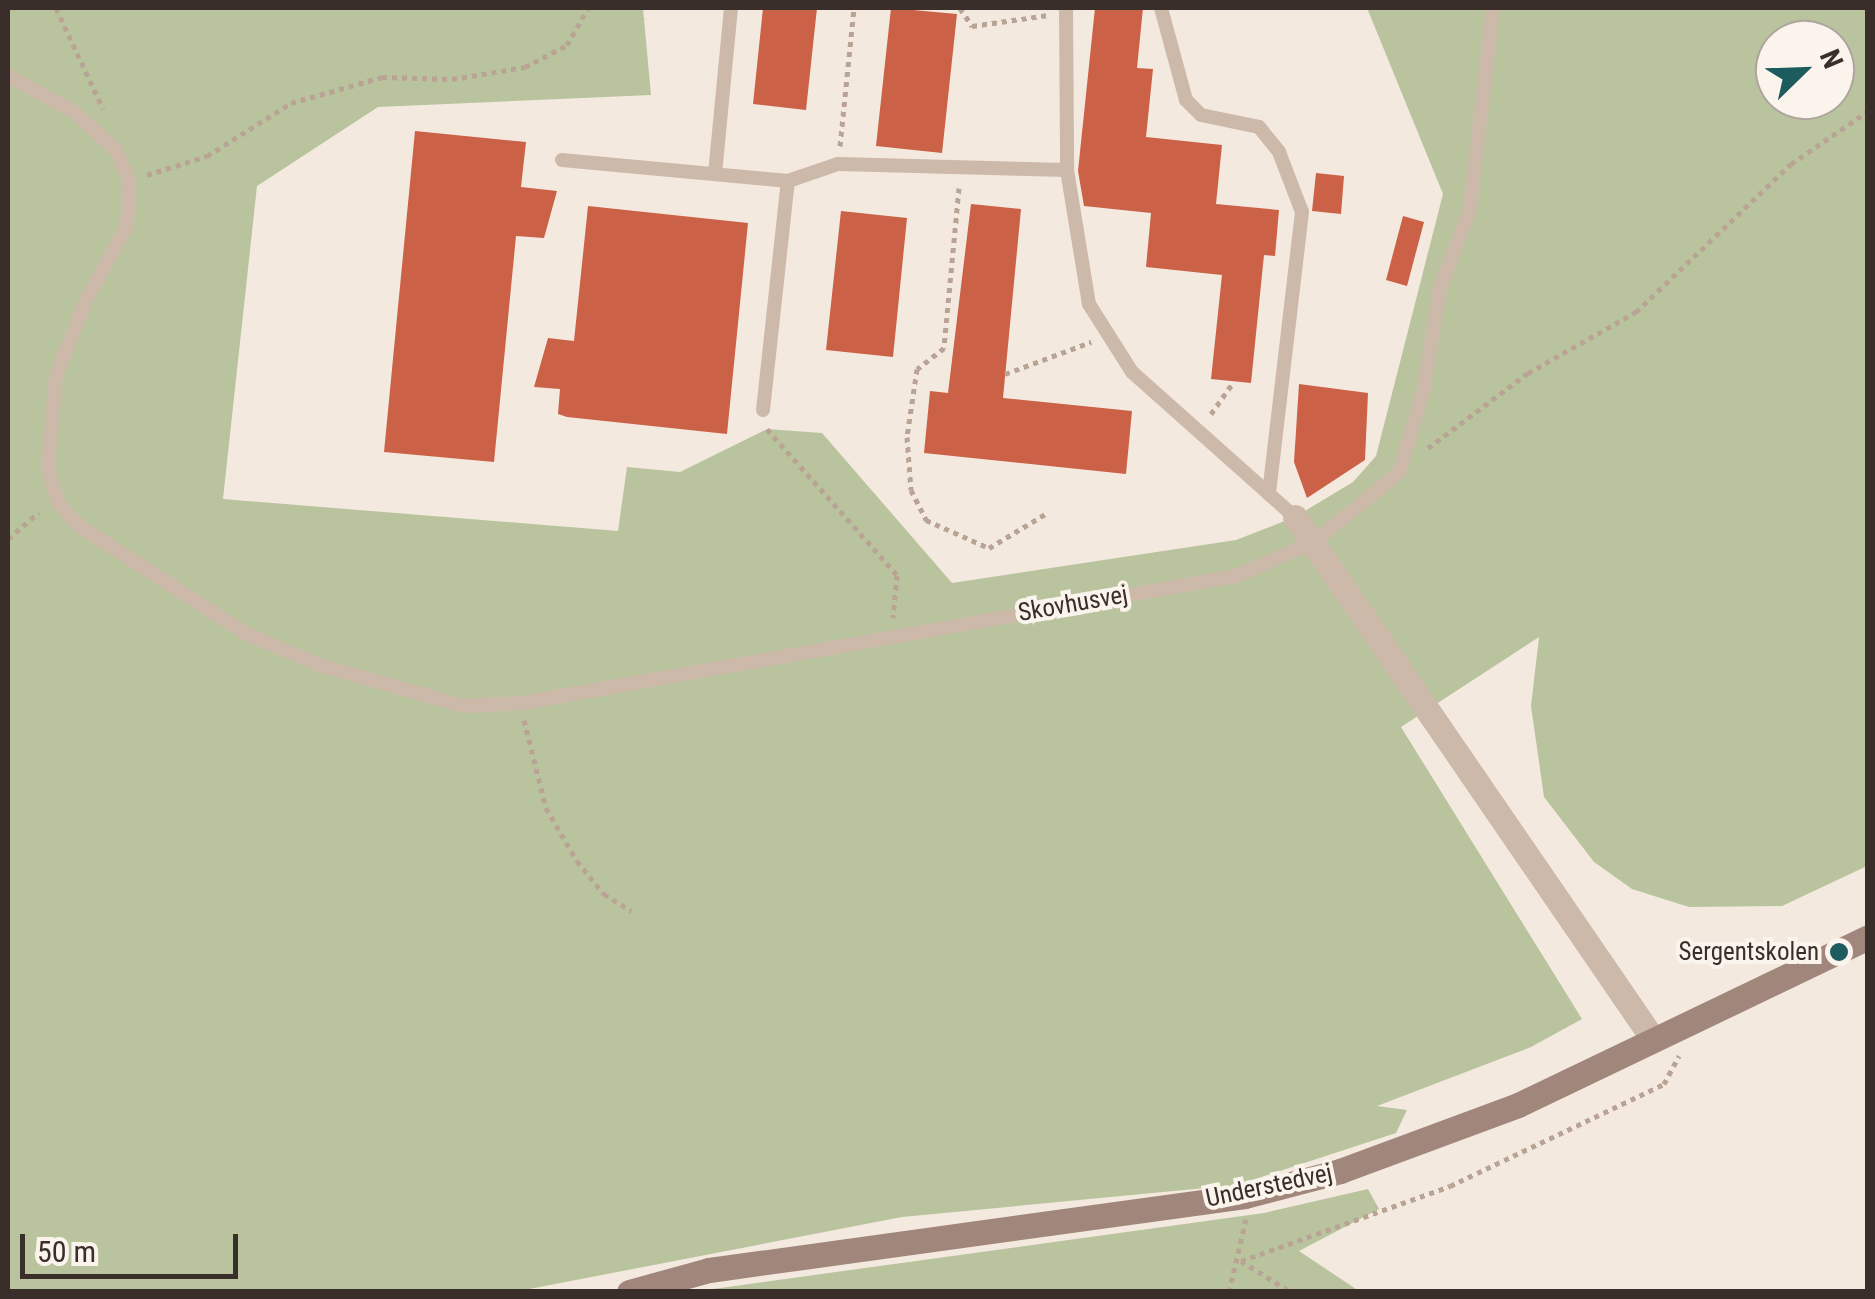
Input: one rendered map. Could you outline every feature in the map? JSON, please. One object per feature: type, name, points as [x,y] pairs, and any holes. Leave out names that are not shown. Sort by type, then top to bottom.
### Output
[{"type":"street","points":[[1295,517],[1653,1039]]},
{"type":"street","name":"Understedvej","points":[[629,1292],[709,1270],[1246,1196],[1424,1142],[1868,937]]},
{"type":"lane","points":[[715,174],[730,8]]},
{"type":"lane","points":[[1162,8],[1165,40],[1186,100],[1202,114],[1259,127],[1280,152],[1302,212],[1269,494]]},
{"type":"lane","points":[[1400,473],[1424,388],[1440,288],[1470,209],[1493,8]]},
{"type":"lane","points":[[1066,10],[1067,170],[1078,262],[1089,304],[1132,372],[1295,517]]},
{"type":"lane","points":[[8,76],[74,112],[116,150],[129,180],[127,226],[86,298],[56,375],[48,469],[59,504]]},
{"type":"lane","points":[[562,160],[788,182],[838,164],[1067,170]]},
{"type":"lane","points":[[764,410],[788,182]]},
{"type":"lane","name":"Skovhusvej","points":[[59,504],[78,526],[245,632],[383,688],[463,706],[522,703],[1236,576],[1312,543],[1400,473]]},
{"type":"path","points":[[56,8],[116,150]]},
{"type":"path","points":[[129,180],[207,156],[292,103],[382,76],[452,79],[525,67],[567,45],[588,8]]},
{"type":"path","points":[[838,164],[854,8]]},
{"type":"path","points":[[960,8],[972,26],[1066,10]]},
{"type":"path","points":[[1400,473],[1528,373],[1636,312],[1791,164],[1868,111]]},
{"type":"path","points":[[962,168],[944,348],[917,369],[907,437],[911,490],[926,520],[989,548],[1047,513]]},
{"type":"path","points":[[1004,374],[1108,336]]},
{"type":"path","points":[[1200,430],[1232,384]]},
{"type":"path","points":[[767,429],[896,575],[891,636]]},
{"type":"path","points":[[8,539],[36,513],[59,504]]},
{"type":"path","points":[[522,703],[546,808],[595,883],[631,911]]},
{"type":"path","points":[[1241,1261],[1450,1186],[1664,1084],[1675,1072],[1686,1024]]},
{"type":"path","points":[[1229,1292],[1241,1261],[1246,1196]]},
{"type":"path","points":[[1241,1261],[1290,1292]]},
{"type":"green space","points":[[8,8],[643,8],[651,95],[378,107],[257,186],[223,499],[618,531],[627,467],[680,472],[767,429],[822,433],[952,583],[1236,540],[1295,517],[1353,482],[1376,456],[1443,194],[1367,8],[1867,8],[1867,866],[1782,906],[1689,907],[1632,889],[1594,862],[1544,797],[1531,706],[1539,637],[1401,727],[1582,1019],[1531,1047],[1377,1106],[1407,1110],[1396,1133],[1237,1185],[902,1217],[519,1291],[8,1292]]},
{"type":"green space","points":[[1368,1189],[1379,1209],[1299,1251],[1359,1291],[698,1291],[1264,1213]]},
{"type":"building","points":[[763,8],[817,8],[806,110],[753,104]]},
{"type":"building","points":[[891,8],[957,14],[942,153],[876,146]]},
{"type":"building","points":[[1095,8],[1143,8],[1137,68],[1153,69],[1146,137],[1222,145],[1216,204],[1279,210],[1275,256],[1264,255],[1251,383],[1211,379],[1222,275],[1146,267],[1151,213],[1084,206],[1078,171]]},
{"type":"building","points":[[415,131],[526,142],[521,187],[557,191],[544,238],[516,236],[494,462],[384,452]]},
{"type":"building","points":[[1316,173],[1344,176],[1341,214],[1312,211]]},
{"type":"building","points":[[971,204],[1021,209],[1003,398],[1132,411],[1126,474],[924,453],[930,391],[948,393]]},
{"type":"building","points":[[588,206],[748,223],[727,434],[567,417],[558,414],[560,389],[534,387],[548,338],[574,341]]},
{"type":"building","points":[[841,211],[907,218],[893,357],[826,350]]},
{"type":"building","points":[[1403,216],[1424,222],[1407,286],[1386,280]]},
{"type":"building","points":[[1299,384],[1368,393],[1365,460],[1307,498],[1294,462]]},
{"type":"place","name":"Sergentskolen","points":[[1839,952]]}]
